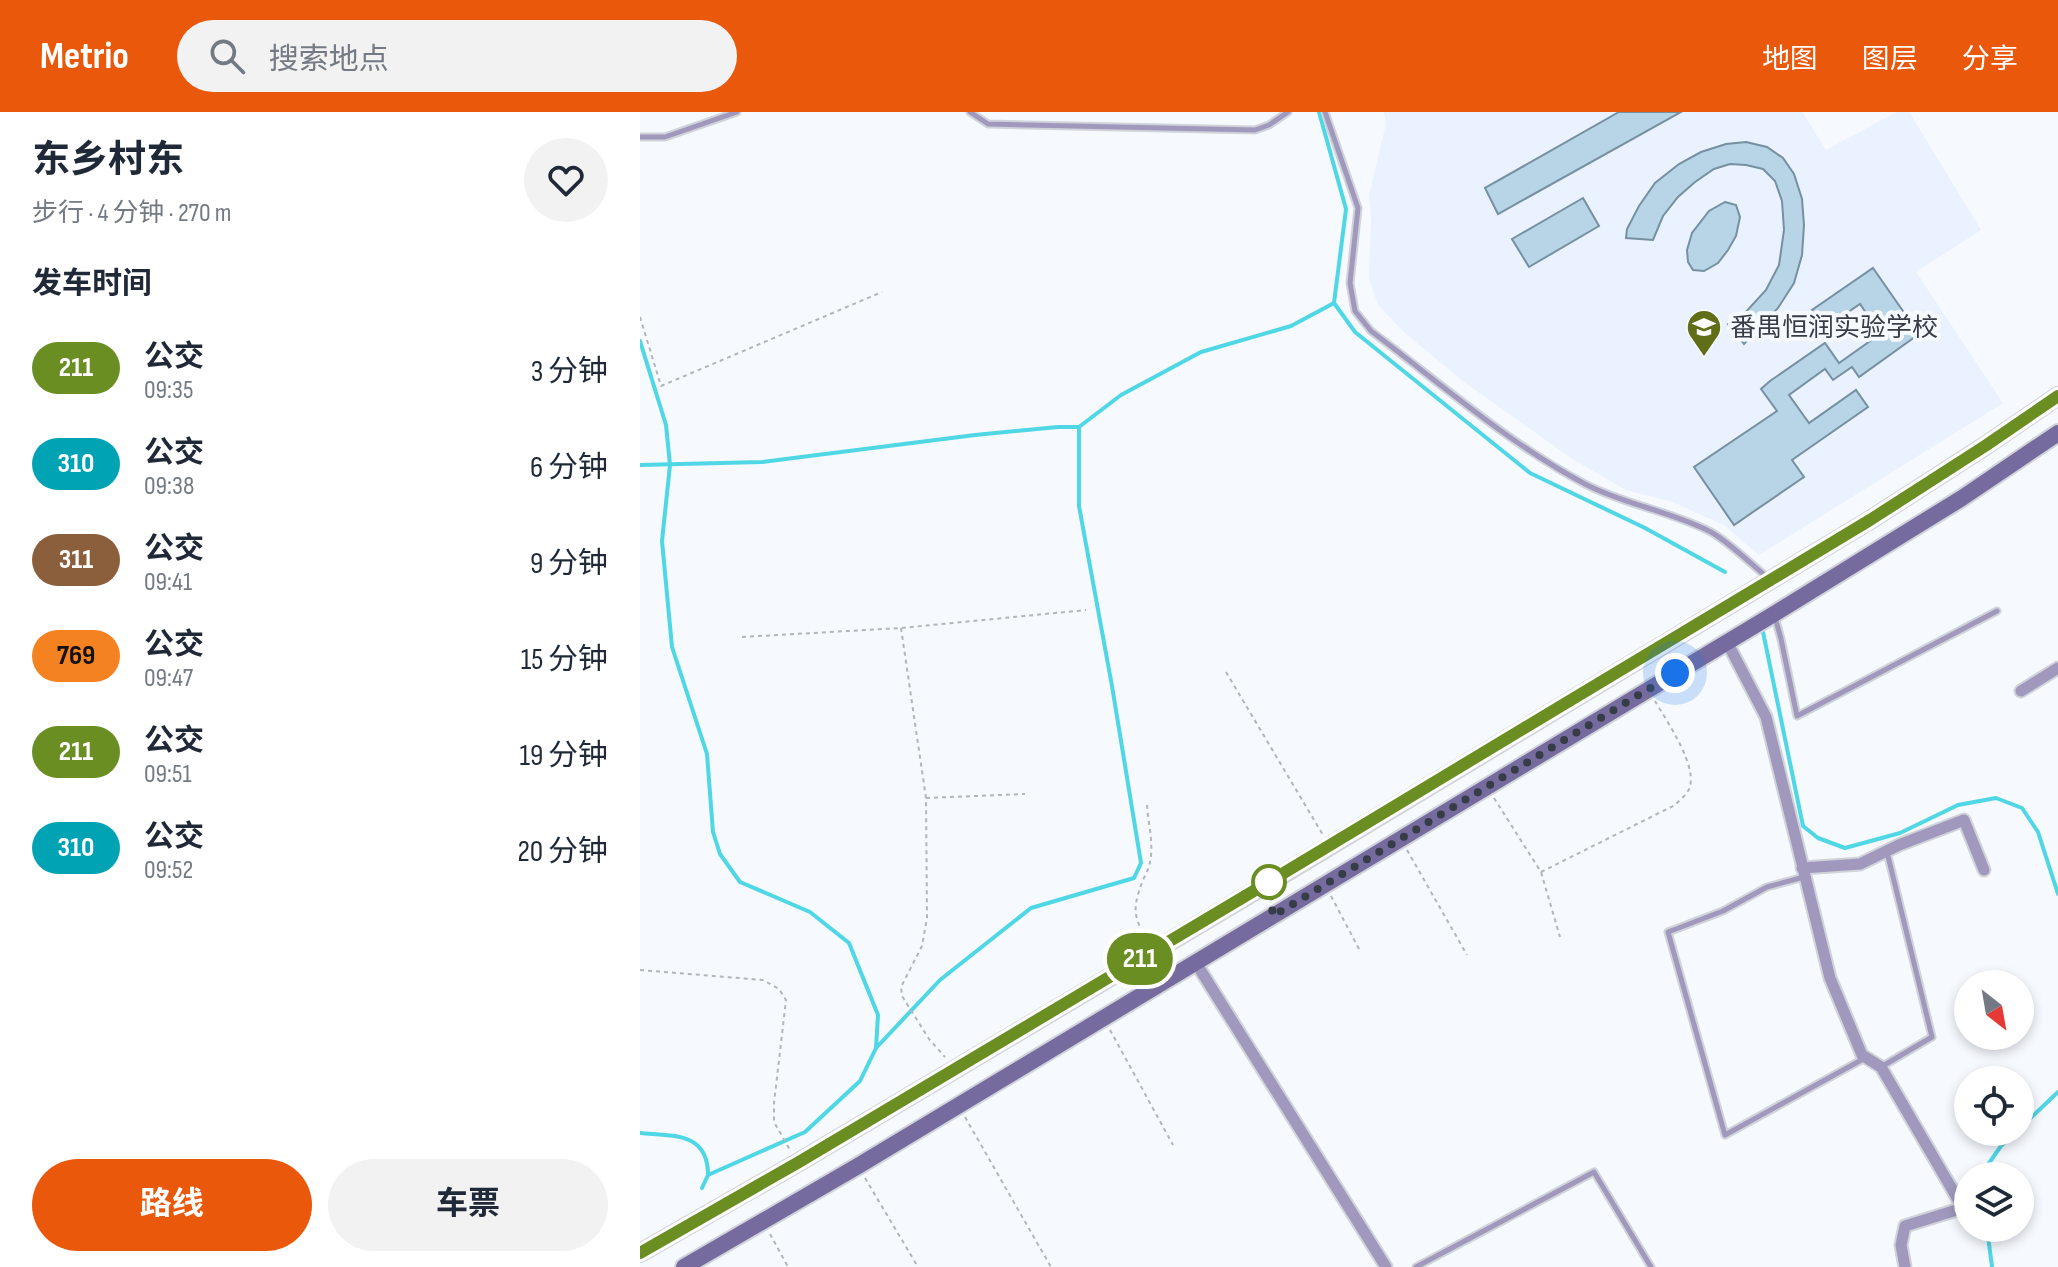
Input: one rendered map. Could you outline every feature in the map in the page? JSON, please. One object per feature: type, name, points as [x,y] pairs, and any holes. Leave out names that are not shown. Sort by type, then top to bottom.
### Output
[{"type":"main road","points":[[640,1253],[955,1069],[1750,593],[1909,496],[2058,396]]},
{"type":"main road","points":[[693,1262],[858,1166],[1770,616],[1962,498],[2058,433]]},
{"type":"street","points":[[1727,642],[1766,717],[1830,978],[1862,1055],[1881,1067],[1963,1208],[1905,1226],[1901,1245],[1905,1267]]},
{"type":"street","points":[[2021,691],[2058,668]]},
{"type":"street","points":[[1803,872],[1860,864],[1964,820],[1984,870]]},
{"type":"street","points":[[1196,963],[1386,1267]]},
{"type":"lane","points":[[640,137],[665,137],[737,112]]},
{"type":"lane","points":[[970,112],[988,124],[1255,130],[1288,112]]},
{"type":"lane","points":[[1325,112],[1358,208],[1350,283],[1355,311],[1371,331],[1532,453],[1587,485],[1634,505],[1687,521],[1714,534],[1770,580]]},
{"type":"lane","points":[[1770,616],[1781,639],[1797,716],[1997,611]]},
{"type":"lane","points":[[1881,1067],[1932,1037],[1887,851]]},
{"type":"lane","points":[[1803,872],[1723,911],[1668,932],[1725,1135],[1866,1057]]},
{"type":"lane","points":[[1416,1267],[1594,1172],[1651,1267]]},
{"type":"path","points":[[640,317],[661,386],[882,292]]},
{"type":"path","points":[[742,637],[901,628],[1086,610]]},
{"type":"path","points":[[901,628],[926,798],[926,930],[922,946],[901,987],[902,996],[929,1039],[955,1069]]},
{"type":"path","points":[[1226,672],[1329,846]]},
{"type":"path","points":[[1541,872],[1675,805],[1689,790],[1691,781],[1685,755],[1649,689]]},
{"type":"path","points":[[1487,787],[1541,872],[1560,937]]},
{"type":"path","points":[[926,798],[1025,794]]},
{"type":"path","points":[[1147,805],[1150,864],[1137,894],[1134,911],[1138,924],[1155,950]]},
{"type":"path","points":[[1401,839],[1467,955]]},
{"type":"path","points":[[1324,885],[1359,949]]},
{"type":"path","points":[[640,970],[763,980],[779,989],[786,1000],[774,1122],[789,1148]]},
{"type":"path","points":[[1103,1018],[1173,1145]]},
{"type":"path","points":[[958,1105],[1051,1267]]},
{"type":"path","points":[[858,1166],[918,1267]]},
{"type":"path","points":[[763,1222],[788,1267]]},
{"type":"shaded area","name":"番禺恒润实验学校","points":[[1384,112],[1802,112],[1826,150],[1897,112],[1909,112],[1981,230],[1916,272],[2003,403],[1759,555],[1724,525],[1670,501],[1626,490],[1571,458],[1464,382],[1405,333],[1378,305],[1369,278],[1369,195],[1386,124]]},
{"type":"building","points":[[1619,112],[1681,112],[1498,214],[1485,188]]},
{"type":"building","points":[[1746,142],[1767,147],[1783,158],[1794,174],[1802,199],[1804,225],[1802,255],[1794,283],[1778,308],[1744,344],[1728,324],[1744,314],[1766,290],[1779,265],[1784,230],[1782,201],[1775,181],[1763,169],[1730,164],[1714,169],[1678,197],[1663,216],[1653,240],[1626,238],[1627,229],[1639,206],[1655,183],[1701,152]]},
{"type":"building","points":[[1583,198],[1599,226],[1529,267],[1512,239]]},
{"type":"building","points":[[1725,202],[1736,205],[1740,217],[1736,236],[1718,263],[1704,271],[1693,270],[1688,262],[1687,250],[1692,233],[1709,211]]},
{"type":"building","points":[[1873,268],[1919,334],[1859,377],[1852,367],[1833,380],[1825,369],[1789,395],[1809,423],[1856,390],[1868,407],[1792,460],[1804,477],[1734,525],[1694,467],[1777,411],[1761,389],[1770,381],[1825,343],[1839,363],[1880,334],[1860,304],[1825,328],[1812,310]]},
{"type":"waterway","points":[[1319,112],[1346,209],[1334,303],[1355,332],[1530,473],[1645,528],[1725,572]]},
{"type":"waterway","points":[[876,1048],[940,980],[1031,908],[1134,878],[1141,863],[1079,506],[1079,427],[1121,395],[1201,352],[1291,326],[1334,303]]},
{"type":"waterway","points":[[640,341],[666,425],[670,465],[662,541],[672,647],[707,754],[713,832],[720,854],[740,882],[810,912],[849,943],[878,1015],[876,1048],[860,1081],[805,1132],[708,1175],[702,1188]]},
{"type":"waterway","points":[[640,465],[762,462],[975,435],[1079,427]]},
{"type":"waterway","points":[[1763,632],[1803,826],[1818,838],[1845,848],[1900,833],[1958,805],[1996,798],[2022,808],[2038,832],[2058,894]]},
{"type":"waterway","points":[[2034,1115],[2058,1092]]},
{"type":"waterway","points":[[640,1133],[676,1136],[695,1144],[702,1151],[708,1175]]},
{"type":"waterway","points":[[1990,1162],[2001,1146]]},
{"type":"waterway","points":[[1989,1242],[1992,1267]]},
{"type":"bus line","name":"211","points":[[640,1253],[799,1162],[1870,520],[2058,396]]},
{"type":"place","name":"番禺恒润实验学校","points":[[1704,358]]},
{"type":"route","points":[[1269,882],[1273,916],[1675,673]]}]
